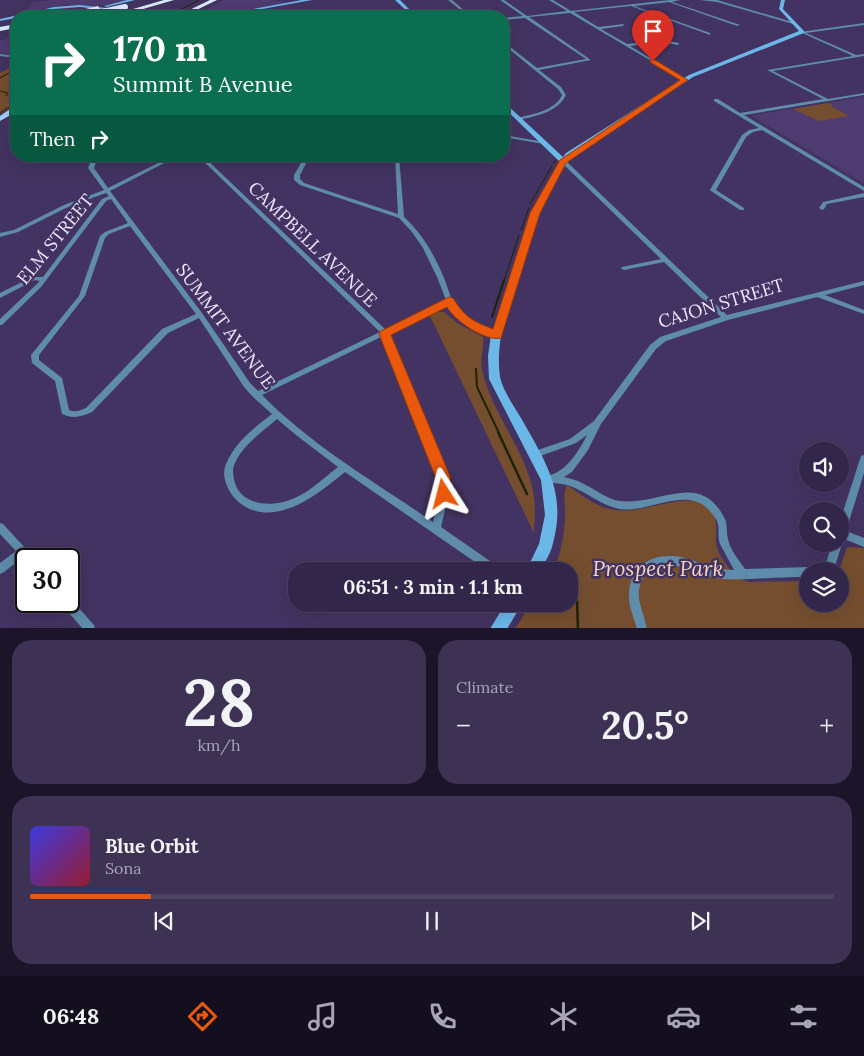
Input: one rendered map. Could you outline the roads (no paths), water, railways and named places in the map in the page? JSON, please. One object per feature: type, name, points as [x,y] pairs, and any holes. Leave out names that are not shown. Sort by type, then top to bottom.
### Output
[{"type":"highway","points":[[110,10],[156,0]]},
{"type":"highway","points":[[141,10],[171,0]]},
{"type":"highway","points":[[186,10],[206,0]]},
{"type":"highway","points":[[193,10],[214,0]]},
{"type":"street","points":[[106,10],[133,0]]},
{"type":"street","points":[[266,10],[310,0]]},
{"type":"street","points":[[267,10],[318,0]]},
{"type":"street","points":[[397,0],[408,10]]},
{"type":"street","points":[[450,0],[462,10]]},
{"type":"street","points":[[502,0],[589,60],[536,69]]},
{"type":"street","points":[[551,0],[685,80]]},
{"type":"street","points":[[510,18],[678,0]]},
{"type":"street","points":[[702,0],[718,1],[794,23]]},
{"type":"street","points":[[783,0],[781,9],[802,32],[864,59]]},
{"type":"street","points":[[668,1],[738,25]]},
{"type":"street","points":[[630,5],[709,34]]},
{"type":"street","points":[[49,10],[64,7],[86,10]]},
{"type":"street","points":[[257,10],[277,7]]},
{"type":"street","points":[[769,16],[788,17]]},
{"type":"street","points":[[598,28],[623,24]]},
{"type":"street","points":[[538,562],[546,545],[552,515],[546,480],[535,454],[502,395],[495,379],[493,366],[496,335],[535,213],[563,161],[685,80],[802,32],[864,24]]},
{"type":"street","points":[[626,45],[662,41],[678,44]]},
{"type":"street","points":[[510,48],[562,90],[564,97],[542,113],[519,119]]},
{"type":"street","points":[[828,100],[769,70],[864,55]]},
{"type":"street","points":[[741,114],[864,94]]},
{"type":"street","points":[[716,100],[864,189]]},
{"type":"street","points":[[510,111],[726,318]]},
{"type":"street","points":[[742,209],[713,190],[744,136],[751,131],[764,128]]},
{"type":"street","points":[[510,137],[544,143]]},
{"type":"street","name":"SUMMIT AVENUE","points":[[94,162],[91,168],[130,224],[200,315],[247,385],[256,395],[277,415],[344,467],[483,562]]},
{"type":"street","name":"ELM STREET","points":[[0,323],[44,279],[110,193],[165,162]]},
{"type":"street","name":"CAMPBELL AVENUE","points":[[206,162],[385,334],[442,476],[444,494],[436,529]]},
{"type":"street","points":[[305,162],[297,175],[297,180],[302,184],[401,217],[411,224],[444,284],[449,301],[456,313],[468,323],[496,335]]},
{"type":"street","points":[[397,162],[401,217]]},
{"type":"street","points":[[0,235],[16,232],[66,206],[110,193]]},
{"type":"street","points":[[822,208],[825,203],[864,195]]},
{"type":"street","points":[[130,224],[107,233],[102,237],[82,296],[35,355],[35,361],[59,380],[65,412],[72,415],[89,410],[165,331],[200,315]]},
{"type":"street","points":[[624,268],[665,260]]},
{"type":"street","points":[[0,296],[34,278],[44,279]]},
{"type":"street","name":"CAJON STREET","points":[[546,480],[570,469],[585,448],[598,422],[653,347],[663,340],[726,318],[864,283]]},
{"type":"street","points":[[817,295],[864,312]]},
{"type":"street","points":[[256,395],[385,334],[449,301]]},
{"type":"street","points":[[277,415],[242,446],[229,466],[231,486],[244,502],[251,506],[270,508],[291,504],[314,491],[344,467]]},
{"type":"street","name":"CAJON STREET","points":[[535,454],[573,441],[598,422]]},
{"type":"street","points":[[849,506],[864,459]]},
{"type":"street","points":[[546,480],[567,480],[605,501],[622,505],[687,495],[701,496],[711,502],[721,520],[724,541],[742,574]]},
{"type":"street","points":[[0,527],[20,548]]},
{"type":"street","points":[[849,538],[864,543]]},
{"type":"street","points":[[0,569],[15,561]]},
{"type":"street","points":[[642,628],[634,594],[638,578],[645,566],[654,562],[677,561],[712,574],[728,576],[799,572]]},
{"type":"street","points":[[498,628],[509,612]]},
{"type":"street","points":[[77,613],[90,628]]},
{"type":"waterway","points":[[180,10],[199,0]]},
{"type":"waterway","points":[[0,78],[10,72]]},
{"type":"waterway","points":[[0,91],[8,93],[6,96]]},
{"type":"waterway","points":[[0,113],[10,106]]},
{"type":"waterway","points":[[530,204],[552,166]]},
{"type":"waterway","points":[[521,230],[529,208]]},
{"type":"waterway","points":[[504,281],[519,235]]},
{"type":"waterway","points":[[492,317],[504,280]]},
{"type":"waterway","points":[[476,369],[477,387],[499,433]]},
{"type":"waterway","points":[[498,432],[527,494]]},
{"type":"waterway","points":[[577,612],[578,628]]},
{"type":"park label","name":"Prospect Park","points":[[658,568]]}]
